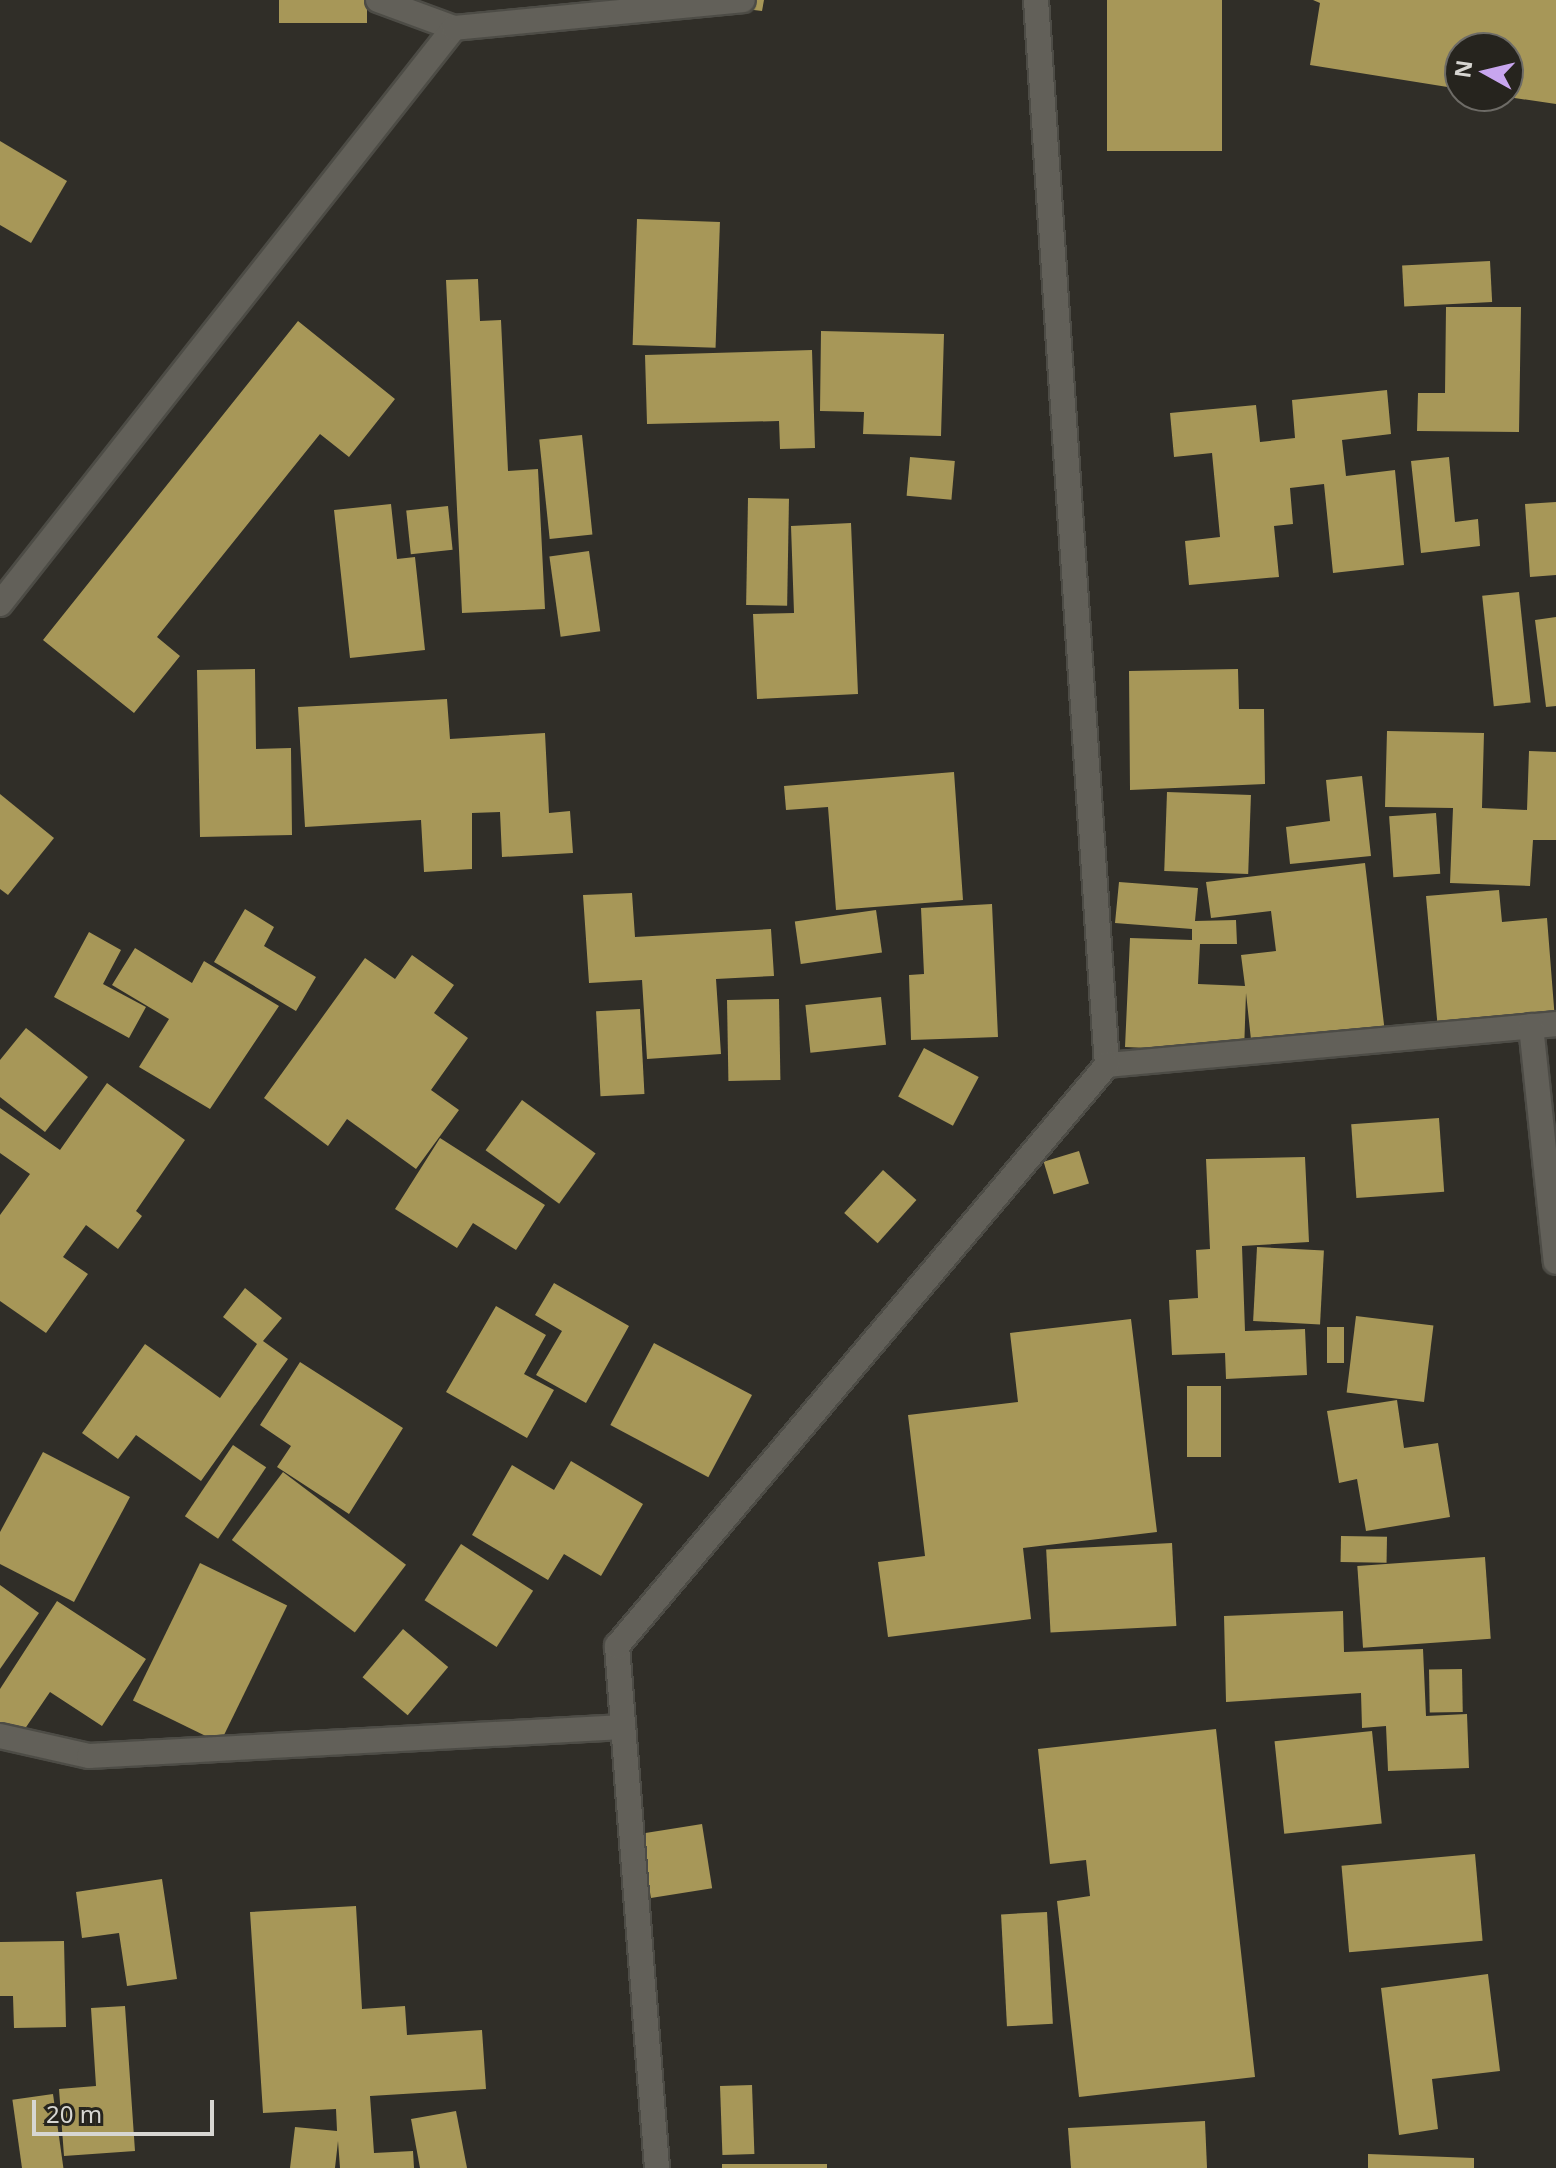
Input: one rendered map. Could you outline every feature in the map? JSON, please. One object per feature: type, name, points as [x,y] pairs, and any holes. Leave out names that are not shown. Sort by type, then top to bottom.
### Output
[{"type":"street","points":[[378,0],[454,28],[743,0]]},
{"type":"street","points":[[657,2168],[617,1646],[1107,1065],[1036,0]]},
{"type":"street","points":[[0,604],[454,28]]},
{"type":"street","points":[[1107,1065],[1556,1024]]},
{"type":"street","points":[[1531,1026],[1556,1262]]},
{"type":"street","points":[[0,1736],[89,1756],[623,1727]]},
{"type":"building","points":[[279,0],[367,0],[367,23],[279,23]]},
{"type":"building","points":[[673,0],[764,0],[762,11]]},
{"type":"building","points":[[1107,0],[1222,0],[1222,151],[1107,151]]},
{"type":"building","points":[[1313,0],[1556,0],[1556,104],[1524,99],[1524,32],[1444,32],[1444,86],[1310,65],[1320,3]]},
{"type":"building","points":[[0,141],[67,181],[31,243],[0,225]]},
{"type":"building","points":[[637,219],[720,222],[716,348],[633,345]]},
{"type":"building","points":[[1490,261],[1492,302],[1404,307],[1402,266]]},
{"type":"building","points":[[478,279],[480,321],[501,320],[508,471],[538,469],[545,609],[462,613],[446,280]]},
{"type":"building","points":[[1446,307],[1521,307],[1519,432],[1417,431],[1418,393],[1445,393]]},
{"type":"building","points":[[298,321],[395,399],[349,457],[320,434],[157,637],[180,656],[134,713],[43,640]]},
{"type":"building","points":[[821,331],[944,334],[941,436],[863,434],[864,412],[820,411]]},
{"type":"building","points":[[812,350],[815,448],[780,449],[779,421],[647,424],[645,355]]},
{"type":"building","points":[[1387,390],[1391,434],[1342,440],[1346,476],[1395,470],[1404,565],[1333,573],[1324,484],[1290,488],[1293,524],[1274,526],[1279,577],[1189,585],[1185,541],[1220,537],[1212,453],[1174,457],[1170,413],[1256,405],[1260,442],[1295,438],[1292,400]]},
{"type":"building","points":[[582,435],[592,534],[550,539],[539,439]]},
{"type":"building","points":[[910,457],[955,461],[951,500],[907,496]]},
{"type":"building","points":[[1449,457],[1455,522],[1478,519],[1480,546],[1421,553],[1411,461]]},
{"type":"building","points":[[748,498],[789,499],[787,606],[746,605]]},
{"type":"building","points":[[1556,502],[1556,575],[1530,577],[1525,504]]},
{"type":"building","points":[[391,504],[397,559],[415,557],[425,650],[350,658],[334,510]]},
{"type":"building","points":[[448,506],[453,550],[411,554],[406,510]]},
{"type":"building","points":[[851,523],[858,694],[757,699],[753,614],[794,613],[791,526]]},
{"type":"building","points":[[589,551],[600,631],[561,637],[549,557]]},
{"type":"building","points":[[1519,592],[1531,702],[1494,706],[1482,596]]},
{"type":"building","points":[[1556,617],[1556,706],[1546,707],[1535,620]]},
{"type":"building","points":[[255,669],[256,749],[291,748],[292,835],[200,837],[197,670]]},
{"type":"building","points":[[1238,669],[1239,709],[1264,709],[1265,784],[1130,790],[1129,671]]},
{"type":"building","points":[[447,699],[450,739],[545,733],[549,813],[570,811],[573,853],[502,857],[500,812],[472,813],[472,869],[424,872],[421,820],[305,827],[298,707]]},
{"type":"building","points":[[1387,731],[1484,733],[1482,808],[1527,810],[1529,751],[1556,752],[1556,840],[1533,840],[1530,886],[1450,883],[1453,808],[1385,807]]},
{"type":"building","points":[[954,772],[963,900],[836,910],[828,807],[786,810],[784,786]]},
{"type":"building","points":[[1362,776],[1371,856],[1290,864],[1286,827],[1330,821],[1326,780]]},
{"type":"building","points":[[1167,792],[1251,795],[1248,874],[1164,871]]},
{"type":"building","points":[[0,794],[54,838],[8,895],[0,889]]},
{"type":"building","points":[[1436,813],[1440,874],[1393,877],[1389,816]]},
{"type":"building","points":[[1365,863],[1385,1033],[1252,1049],[1246,993],[1244,1052],[1125,1047],[1130,938],[1192,940],[1192,929],[1115,923],[1119,882],[1198,888],[1195,921],[1236,920],[1237,944],[1200,944],[1198,984],[1245,986],[1241,955],[1276,951],[1271,911],[1211,918],[1206,882]]},
{"type":"building","points":[[1499,890],[1502,922],[1547,918],[1555,1020],[1438,1030],[1426,896]]},
{"type":"building","points":[[632,893],[635,937],[771,929],[774,976],[716,979],[721,1054],[647,1059],[642,980],[589,983],[583,895]]},
{"type":"building","points":[[992,904],[998,1037],[911,1040],[909,975],[924,974],[921,908]]},
{"type":"building","points":[[245,909],[274,927],[264,946],[316,977],[296,1011],[214,962]]},
{"type":"building","points":[[876,910],[882,953],[801,964],[795,921]]},
{"type":"building","points":[[89,932],[121,950],[103,984],[146,1007],[129,1038],[54,997]]},
{"type":"building","points":[[135,948],[192,983],[204,961],[279,1006],[210,1109],[139,1067],[169,1019],[112,985]]},
{"type":"building","points":[[412,955],[454,985],[434,1013],[468,1038],[431,1090],[459,1110],[416,1169],[347,1119],[328,1146],[264,1098],[365,958],[395,979]]},
{"type":"building","points":[[881,997],[886,1045],[810,1053],[805,1005]]},
{"type":"building","points":[[779,999],[780,1080],[728,1081],[727,1000]]},
{"type":"building","points":[[640,1009],[644,1094],[601,1096],[596,1011]]},
{"type":"building","points":[[26,1028],[88,1077],[45,1132],[0,1097],[0,1060]]},
{"type":"building","points":[[924,1048],[979,1077],[953,1126],[898,1097]]},
{"type":"building","points":[[107,1083],[185,1140],[136,1211],[142,1216],[118,1249],[86,1225],[63,1257],[88,1274],[46,1333],[0,1301],[0,1215],[30,1174],[0,1153],[0,1108],[60,1150]]},
{"type":"building","points":[[522,1100],[596,1153],[559,1204],[486,1150]]},
{"type":"building","points":[[1439,1118],[1444,1192],[1356,1198],[1351,1124]]},
{"type":"building","points":[[440,1138],[545,1205],[516,1250],[473,1223],[457,1248],[395,1209]]},
{"type":"building","points":[[1079,1151],[1089,1184],[1054,1194],[1044,1162]]},
{"type":"building","points":[[1305,1157],[1309,1242],[1242,1246],[1245,1331],[1305,1329],[1307,1375],[1226,1379],[1225,1353],[1172,1355],[1169,1300],[1198,1298],[1196,1250],[1210,1249],[1206,1159]]},
{"type":"building","points":[[883,1170],[916,1200],[878,1243],[844,1213]]},
{"type":"building","points":[[1257,1247],[1324,1251],[1320,1324],[1253,1321]]},
{"type":"building","points":[[554,1283],[629,1326],[586,1403],[536,1375],[562,1331],[535,1315]]},
{"type":"building","points":[[245,1288],[282,1318],[263,1341],[288,1359],[201,1481],[136,1435],[118,1459],[82,1433],[145,1344],[220,1398],[257,1344],[223,1317]]},
{"type":"building","points":[[496,1306],[546,1335],[524,1374],[554,1390],[527,1438],[446,1392]]},
{"type":"building","points":[[1356,1316],[1433,1326],[1424,1402],[1347,1392]]},
{"type":"building","points":[[1131,1319],[1157,1532],[1023,1548],[1031,1619],[888,1637],[878,1562],[925,1556],[908,1415],[1018,1402],[1010,1333]]},
{"type":"building","points":[[1327,1327],[1344,1327],[1344,1363],[1327,1363]]},
{"type":"building","points":[[654,1343],[752,1395],[708,1477],[610,1425]]},
{"type":"building","points":[[300,1362],[403,1428],[349,1514],[277,1467],[291,1446],[260,1425]]},
{"type":"building","points":[[1187,1386],[1221,1386],[1221,1457],[1187,1457]]},
{"type":"building","points":[[1397,1400],[1404,1448],[1438,1443],[1450,1517],[1366,1531],[1357,1479],[1339,1483],[1327,1411]]},
{"type":"building","points":[[233,1445],[266,1467],[218,1539],[185,1516]]},
{"type":"building","points":[[43,1452],[130,1497],[74,1602],[0,1564],[0,1532]]},
{"type":"building","points":[[571,1461],[643,1504],[601,1576],[564,1554],[548,1580],[472,1535],[512,1465],[554,1490]]},
{"type":"building","points":[[283,1472],[406,1565],[355,1633],[232,1540]]},
{"type":"building","points":[[1341,1536],[1387,1537],[1387,1563],[1341,1562]]},
{"type":"building","points":[[1172,1543],[1176,1626],[1051,1632],[1046,1550]]},
{"type":"building","points":[[461,1544],[533,1591],[497,1647],[425,1600]]},
{"type":"building","points":[[1485,1557],[1491,1639],[1363,1648],[1357,1566]]},
{"type":"building","points":[[200,1563],[287,1606],[220,1743],[133,1701]]},
{"type":"building","points":[[0,1585],[39,1613],[0,1669]]},
{"type":"building","points":[[57,1601],[146,1659],[102,1726],[50,1692],[20,1736],[0,1723],[0,1689]]},
{"type":"building","points":[[1343,1611],[1344,1652],[1423,1649],[1426,1716],[1467,1714],[1469,1768],[1388,1771],[1386,1726],[1362,1728],[1361,1693],[1226,1702],[1224,1616]]},
{"type":"building","points":[[403,1629],[448,1667],[408,1715],[363,1677]]},
{"type":"building","points":[[1462,1669],[1463,1712],[1430,1713],[1429,1670]]},
{"type":"building","points":[[1216,1729],[1255,2077],[1079,2097],[1057,1901],[1090,1896],[1086,1860],[1050,1864],[1038,1749]]},
{"type":"building","points":[[1372,1731],[1382,1823],[1284,1834],[1275,1741]]},
{"type":"building","points":[[702,1824],[712,1888],[651,1898],[641,1834]]},
{"type":"building","points":[[1475,1854],[1483,1941],[1349,1952],[1342,1866]]},
{"type":"building","points":[[162,1879],[177,1979],[127,1986],[119,1933],[82,1938],[76,1892]]},
{"type":"building","points":[[356,1906],[362,2009],[405,2006],[407,2035],[482,2030],[486,2089],[370,2096],[374,2153],[413,2151],[414,2168],[340,2168],[338,2141],[335,2168],[290,2168],[295,2127],[337,2131],[336,2109],[263,2113],[250,1912]]},
{"type":"building","points":[[1047,1912],[1053,2024],[1007,2026],[1001,1914]]},
{"type":"building","points":[[64,1941],[66,2027],[14,2028],[13,1996],[0,1996],[0,1942]]},
{"type":"building","points":[[1488,1974],[1500,2071],[1432,2079],[1438,2129],[1399,2135],[1381,1988]]},
{"type":"building","points":[[125,2006],[135,2151],[64,2156],[59,2089],[96,2086],[91,2008]]},
{"type":"building","points":[[752,2085],[754,2154],[722,2155],[720,2086]]},
{"type":"building","points":[[53,2094],[63,2168],[22,2168],[12,2100]]},
{"type":"building","points":[[456,2111],[467,2168],[420,2168],[411,2119]]},
{"type":"building","points":[[1205,2121],[1207,2168],[1071,2168],[1068,2128]]},
{"type":"building","points":[[1368,2154],[1474,2158],[1474,2168],[1368,2168]]},
{"type":"building","points":[[722,2164],[827,2164],[827,2168],[722,2168]]}]
